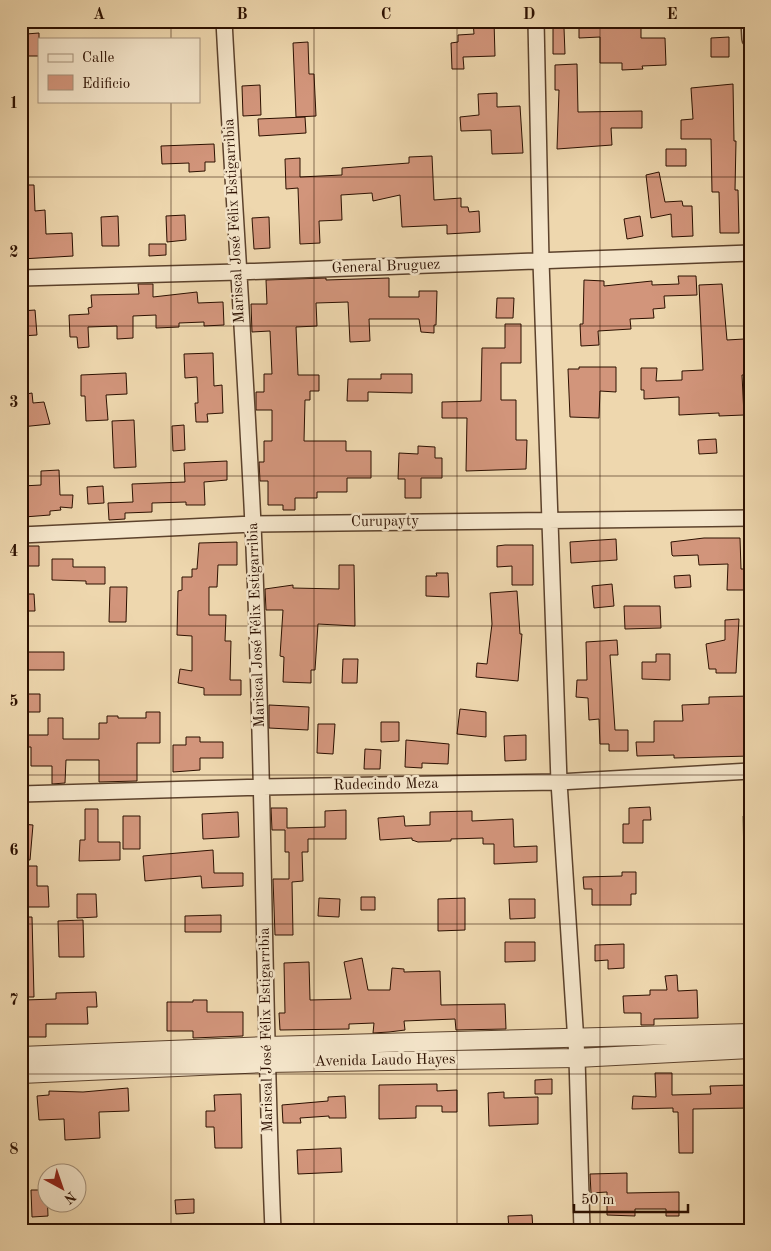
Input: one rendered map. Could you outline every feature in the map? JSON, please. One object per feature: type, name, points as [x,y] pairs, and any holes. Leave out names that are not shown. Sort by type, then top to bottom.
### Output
[{"type":"street","name":"Mariscal José Félix Estigarribia","points":[[224,21],[253,524],[263,787],[266,1055],[273,1230]]},
{"type":"street","points":[[536,21],[541,261],[559,782],[577,1058],[582,1230]]},
{"type":"street","points":[[749,21],[750,38]]},
{"type":"street","name":"General Bruguez","points":[[21,278],[238,272],[750,252]]},
{"type":"street","name":"Curupayty","points":[[21,535],[253,524],[750,518]]},
{"type":"street","name":"Rudecindo Meza","points":[[21,794],[263,787],[559,782],[750,771]]},
{"type":"street","name":"Avenida Laudo Hayes","points":[[21,1074],[266,1055],[575,1039],[750,1033]]},
{"type":"street","name":"Avenida Laudo Hayes","points":[[21,1056],[266,1055],[577,1058],[750,1049]]},
{"type":"green space","points":[[743,816],[750,816],[750,981],[747,981]]},
{"type":"building","points":[[473,21],[494,21],[495,56],[463,57],[464,69],[452,69],[451,43],[458,42],[458,35],[474,34]]},
{"type":"building","points":[[579,21],[641,21],[641,38],[665,38],[666,65],[642,66],[643,69],[622,70],[622,63],[600,63],[600,37],[579,38]]},
{"type":"building","points":[[553,28],[564,28],[565,54],[553,54]]},
{"type":"building","points":[[39,33],[38,56],[27,56],[26,34]]},
{"type":"building","points":[[729,37],[729,57],[711,57],[711,38]]},
{"type":"building","points":[[308,42],[309,74],[314,74],[316,116],[296,117],[293,43]]},
{"type":"building","points":[[577,64],[578,112],[642,111],[642,128],[611,128],[612,145],[557,149],[559,90],[555,90],[555,65]]},
{"type":"building","points":[[733,84],[734,141],[736,141],[735,190],[738,190],[739,233],[720,233],[719,192],[712,192],[711,139],[681,139],[681,120],[693,119],[691,88]]},
{"type":"building","points":[[260,85],[261,115],[243,116],[242,86]]},
{"type":"building","points":[[497,93],[497,107],[520,106],[523,153],[492,154],[491,130],[461,131],[460,117],[479,115],[478,94]]},
{"type":"building","points":[[305,117],[306,133],[259,136],[258,119]]},
{"type":"building","points":[[214,144],[215,162],[205,162],[205,171],[189,172],[189,163],[162,164],[161,146]]},
{"type":"building","points":[[666,149],[686,149],[686,166],[666,166]]},
{"type":"building","points":[[432,156],[434,200],[461,198],[461,207],[468,207],[469,212],[479,211],[480,232],[447,234],[447,225],[402,227],[400,195],[373,201],[372,193],[341,195],[342,220],[319,221],[320,243],[300,244],[298,188],[286,189],[285,159],[300,158],[300,177],[342,175],[342,168],[409,163],[409,157]]},
{"type":"building","points":[[659,172],[665,202],[682,201],[683,206],[692,206],[693,236],[672,237],[671,214],[651,218],[646,175]]},
{"type":"building","points":[[23,185],[34,185],[35,211],[45,210],[46,234],[72,233],[73,256],[21,259],[21,227],[24,227]]},
{"type":"building","points":[[185,215],[186,240],[167,242],[166,216]]},
{"type":"building","points":[[118,216],[119,246],[102,246],[101,217]]},
{"type":"building","points":[[640,216],[643,236],[627,239],[624,219]]},
{"type":"building","points":[[269,217],[270,248],[254,249],[252,218]]},
{"type":"building","points":[[149,244],[166,244],[166,255],[149,256]]},
{"type":"building","points":[[678,276],[696,276],[697,295],[664,296],[665,308],[653,309],[654,318],[630,319],[631,329],[598,331],[599,345],[581,346],[580,324],[583,324],[584,280],[604,281],[604,286],[652,281],[652,285],[679,284]]},
{"type":"building","points":[[326,278],[326,280],[389,278],[389,297],[419,297],[419,291],[437,291],[436,325],[434,325],[434,333],[421,332],[419,319],[369,319],[370,341],[350,342],[348,302],[316,303],[317,326],[296,327],[298,375],[319,375],[319,391],[310,391],[310,400],[305,400],[304,441],[346,441],[346,451],[371,451],[371,478],[347,478],[347,492],[317,492],[317,498],[295,498],[295,510],[283,510],[283,505],[268,505],[268,481],[260,481],[259,462],[264,462],[264,441],[272,441],[272,410],[256,410],[256,392],[264,392],[264,374],[272,374],[270,331],[252,332],[251,304],[267,304],[266,280]]},
{"type":"building","points":[[138,284],[153,284],[153,297],[197,292],[198,303],[223,302],[224,325],[204,326],[204,322],[179,323],[179,327],[156,328],[156,315],[133,316],[133,338],[117,339],[117,326],[88,327],[89,347],[78,348],[77,337],[70,337],[69,315],[89,314],[88,308],[92,307],[91,295],[139,294]]},
{"type":"building","points":[[722,284],[727,340],[744,339],[746,375],[742,375],[744,415],[719,416],[719,413],[679,415],[679,397],[644,399],[644,390],[641,390],[641,368],[657,368],[656,381],[682,380],[682,371],[703,370],[699,285]]},
{"type":"building","points":[[497,298],[514,298],[513,318],[496,318]]},
{"type":"building","points":[[35,310],[37,335],[21,336],[21,311]]},
{"type":"building","points":[[505,324],[521,324],[521,363],[501,363],[501,400],[516,400],[516,440],[527,440],[526,469],[466,471],[467,418],[442,418],[442,402],[481,401],[482,348],[505,348]]},
{"type":"building","points":[[213,353],[214,386],[222,385],[223,413],[207,414],[208,422],[196,422],[195,403],[198,403],[197,377],[185,378],[184,354]]},
{"type":"building","points":[[579,367],[616,367],[616,392],[600,391],[599,418],[570,417],[568,369],[579,369]]},
{"type":"building","points":[[126,373],[127,394],[106,395],[108,420],[86,421],[85,396],[81,396],[81,375]]},
{"type":"building","points":[[381,374],[412,374],[412,393],[368,392],[368,401],[347,401],[348,379],[381,379]]},
{"type":"building","points":[[32,393],[33,403],[44,402],[50,424],[21,427],[21,395]]},
{"type":"building","points":[[134,420],[136,467],[114,468],[112,421]]},
{"type":"building","points":[[184,425],[185,450],[173,451],[172,426]]},
{"type":"building","points":[[716,439],[717,453],[699,454],[698,440]]},
{"type":"building","points":[[418,446],[435,447],[435,458],[442,458],[442,478],[421,478],[421,498],[405,498],[405,479],[398,479],[399,453],[418,454]]},
{"type":"building","points":[[227,461],[227,480],[204,482],[205,505],[186,505],[186,502],[152,503],[152,512],[125,513],[125,519],[109,520],[108,503],[133,502],[132,484],[185,482],[184,463]]},
{"type":"building","points":[[59,470],[60,495],[73,495],[72,508],[60,507],[61,510],[50,511],[50,515],[24,517],[22,486],[41,485],[41,471]]},
{"type":"building","points":[[103,486],[104,503],[88,504],[87,487]]},
{"type":"building","points":[[704,538],[740,538],[741,569],[748,569],[746,590],[727,590],[728,564],[699,565],[698,555],[672,555],[671,542]]},
{"type":"building","points":[[616,539],[617,560],[571,563],[570,542]]},
{"type":"building","points":[[237,542],[237,565],[218,565],[217,587],[209,587],[209,615],[226,615],[225,641],[231,641],[230,680],[241,680],[241,695],[204,695],[204,688],[178,683],[180,669],[192,671],[192,636],[177,635],[178,591],[182,590],[182,577],[192,577],[192,569],[197,569],[199,543]]},
{"type":"building","points":[[533,545],[533,585],[512,585],[512,566],[497,567],[497,546]]},
{"type":"building","points":[[21,546],[39,546],[39,566],[21,566]]},
{"type":"building","points":[[52,559],[73,559],[73,567],[105,567],[105,584],[86,584],[86,581],[52,580]]},
{"type":"building","points":[[339,565],[354,565],[355,626],[318,624],[315,670],[311,670],[311,683],[283,682],[284,657],[280,656],[283,610],[266,610],[265,589],[293,585],[293,588],[339,589]]},
{"type":"building","points":[[436,573],[448,573],[449,597],[426,596],[426,576],[437,576]]},
{"type":"building","points":[[690,575],[691,587],[675,588],[674,576]]},
{"type":"building","points":[[612,584],[614,606],[594,608],[592,586]]},
{"type":"building","points":[[110,587],[127,587],[126,622],[109,622]]},
{"type":"building","points":[[517,591],[520,634],[522,634],[518,681],[476,677],[477,663],[487,664],[492,624],[490,593]]},
{"type":"building","points":[[21,594],[34,594],[35,611],[21,611]]},
{"type":"building","points":[[624,606],[660,606],[661,628],[625,629]]},
{"type":"building","points":[[739,619],[736,673],[716,673],[716,669],[709,669],[706,644],[725,640],[725,620]]},
{"type":"building","points":[[617,640],[618,655],[610,655],[615,730],[628,730],[628,751],[609,751],[609,744],[600,744],[599,719],[589,720],[588,698],[576,697],[577,680],[587,680],[586,642]]},
{"type":"building","points":[[24,652],[64,652],[64,670],[24,670]]},
{"type":"building","points":[[656,654],[670,654],[670,680],[642,679],[642,662],[656,662]]},
{"type":"building","points":[[343,659],[358,659],[357,683],[342,683]]},
{"type":"building","points":[[21,694],[40,694],[40,712],[21,712]]},
{"type":"building","points":[[750,696],[750,756],[674,758],[674,755],[637,756],[636,742],[654,742],[654,721],[683,721],[682,705],[709,704],[709,697]]},
{"type":"building","points":[[269,705],[309,707],[308,730],[269,728]]},
{"type":"building","points":[[460,709],[486,712],[486,737],[457,734]]},
{"type":"building","points":[[146,712],[160,712],[160,743],[137,743],[137,781],[99,782],[99,760],[66,760],[65,783],[52,784],[52,766],[31,766],[31,747],[21,747],[21,735],[48,735],[48,718],[63,718],[63,739],[99,739],[99,723],[107,723],[107,716],[146,718]]},
{"type":"building","points":[[381,722],[399,722],[399,741],[381,742]]},
{"type":"building","points":[[318,724],[335,724],[333,754],[317,753]]},
{"type":"building","points":[[526,735],[526,760],[505,761],[504,736]]},
{"type":"building","points":[[186,737],[200,737],[200,742],[223,742],[223,758],[200,758],[200,770],[173,772],[173,745],[186,745]]},
{"type":"building","points":[[406,740],[449,744],[448,764],[422,763],[422,768],[405,767]]},
{"type":"building","points":[[365,749],[381,750],[380,769],[364,769]]},
{"type":"building","points":[[650,807],[651,820],[643,820],[643,843],[623,843],[623,824],[629,824],[629,808]]},
{"type":"building","points":[[271,808],[287,808],[287,828],[325,827],[325,811],[346,810],[346,839],[308,839],[308,852],[302,852],[303,881],[292,882],[293,935],[275,935],[273,879],[289,879],[289,852],[285,852],[285,830],[272,830]]},
{"type":"building","points":[[85,809],[98,809],[98,842],[120,842],[120,860],[79,861],[80,840],[85,840]]},
{"type":"building","points":[[472,811],[472,821],[513,819],[514,847],[537,846],[537,862],[494,864],[494,844],[483,844],[483,838],[418,842],[412,840],[412,838],[380,840],[378,818],[404,816],[405,826],[430,825],[430,812]]},
{"type":"building","points":[[238,812],[239,837],[203,839],[202,814]]},
{"type":"building","points":[[123,816],[140,816],[140,849],[123,849]]},
{"type":"building","points":[[21,824],[33,825],[30,860],[21,859]]},
{"type":"building","points":[[213,850],[214,873],[243,873],[243,886],[202,888],[201,876],[145,881],[143,856]]},
{"type":"building","points":[[21,866],[37,866],[37,886],[48,886],[49,907],[21,907]]},
{"type":"building","points":[[622,872],[636,872],[636,894],[631,894],[631,905],[592,905],[592,889],[584,889],[583,877],[622,876]]},
{"type":"building","points":[[77,894],[96,894],[97,917],[77,918]]},
{"type":"building","points":[[361,897],[375,897],[375,910],[361,910]]},
{"type":"building","points":[[319,898],[340,899],[339,917],[318,916]]},
{"type":"building","points":[[465,898],[465,930],[438,931],[438,899]]},
{"type":"building","points":[[509,899],[535,899],[535,918],[510,919]]},
{"type":"building","points":[[221,915],[221,932],[185,932],[185,916]]},
{"type":"building","points":[[21,917],[32,917],[34,997],[21,997]]},
{"type":"building","points":[[83,920],[84,957],[59,957],[58,921]]},
{"type":"building","points":[[505,942],[535,942],[535,961],[505,962]]},
{"type":"building","points":[[624,944],[624,968],[608,969],[608,960],[595,961],[595,945]]},
{"type":"building","points":[[362,958],[368,990],[390,990],[392,968],[404,969],[404,972],[440,971],[441,1005],[505,1004],[506,1029],[456,1030],[455,1019],[404,1021],[405,1030],[389,1032],[373,1033],[374,1023],[349,1024],[349,1029],[280,1030],[279,1013],[285,1013],[284,963],[309,962],[310,1000],[351,999],[344,962]]},
{"type":"building","points":[[677,975],[678,991],[697,990],[698,1018],[654,1019],[654,1025],[641,1025],[641,1013],[624,1013],[623,996],[650,995],[650,990],[667,990],[665,976]]},
{"type":"building","points":[[96,992],[97,1007],[87,1007],[88,1024],[46,1024],[46,1037],[25,1037],[24,1000],[56,999],[56,993]]},
{"type":"building","points":[[193,1000],[207,1000],[207,1012],[243,1012],[243,1036],[193,1038],[193,1031],[167,1031],[167,1002],[193,1002]]},
{"type":"building","points":[[655,1073],[672,1073],[672,1095],[711,1094],[710,1086],[750,1085],[748,1108],[693,1109],[693,1153],[679,1153],[678,1112],[673,1112],[673,1108],[632,1109],[633,1096],[656,1097]]},
{"type":"building","points":[[552,1079],[552,1094],[535,1094],[535,1080]]},
{"type":"building","points":[[437,1084],[437,1091],[457,1090],[457,1112],[442,1112],[442,1106],[416,1106],[416,1118],[379,1119],[379,1085]]},
{"type":"building","points":[[128,1088],[129,1111],[99,1112],[100,1138],[65,1140],[64,1119],[39,1120],[37,1096],[49,1095],[49,1091],[83,1092]]},
{"type":"building","points":[[504,1092],[504,1098],[538,1097],[538,1124],[489,1126],[488,1093]]},
{"type":"building","points":[[241,1094],[242,1148],[215,1148],[214,1127],[206,1127],[206,1111],[215,1111],[214,1095]]},
{"type":"building","points":[[345,1096],[346,1118],[329,1118],[329,1116],[300,1118],[301,1123],[283,1123],[282,1105],[328,1101],[328,1097]]},
{"type":"building","points":[[341,1148],[342,1172],[298,1174],[297,1150]]},
{"type":"building","points":[[627,1173],[627,1193],[679,1192],[679,1216],[666,1216],[666,1209],[635,1209],[635,1216],[607,1215],[607,1192],[591,1193],[590,1174]]},
{"type":"building","points":[[31,1190],[38,1190],[38,1214],[48,1214],[48,1216],[32,1217]]},
{"type":"building","points":[[194,1199],[194,1213],[176,1214],[175,1200]]},
{"type":"building","points":[[532,1215],[533,1230],[509,1230],[508,1216]]}]
